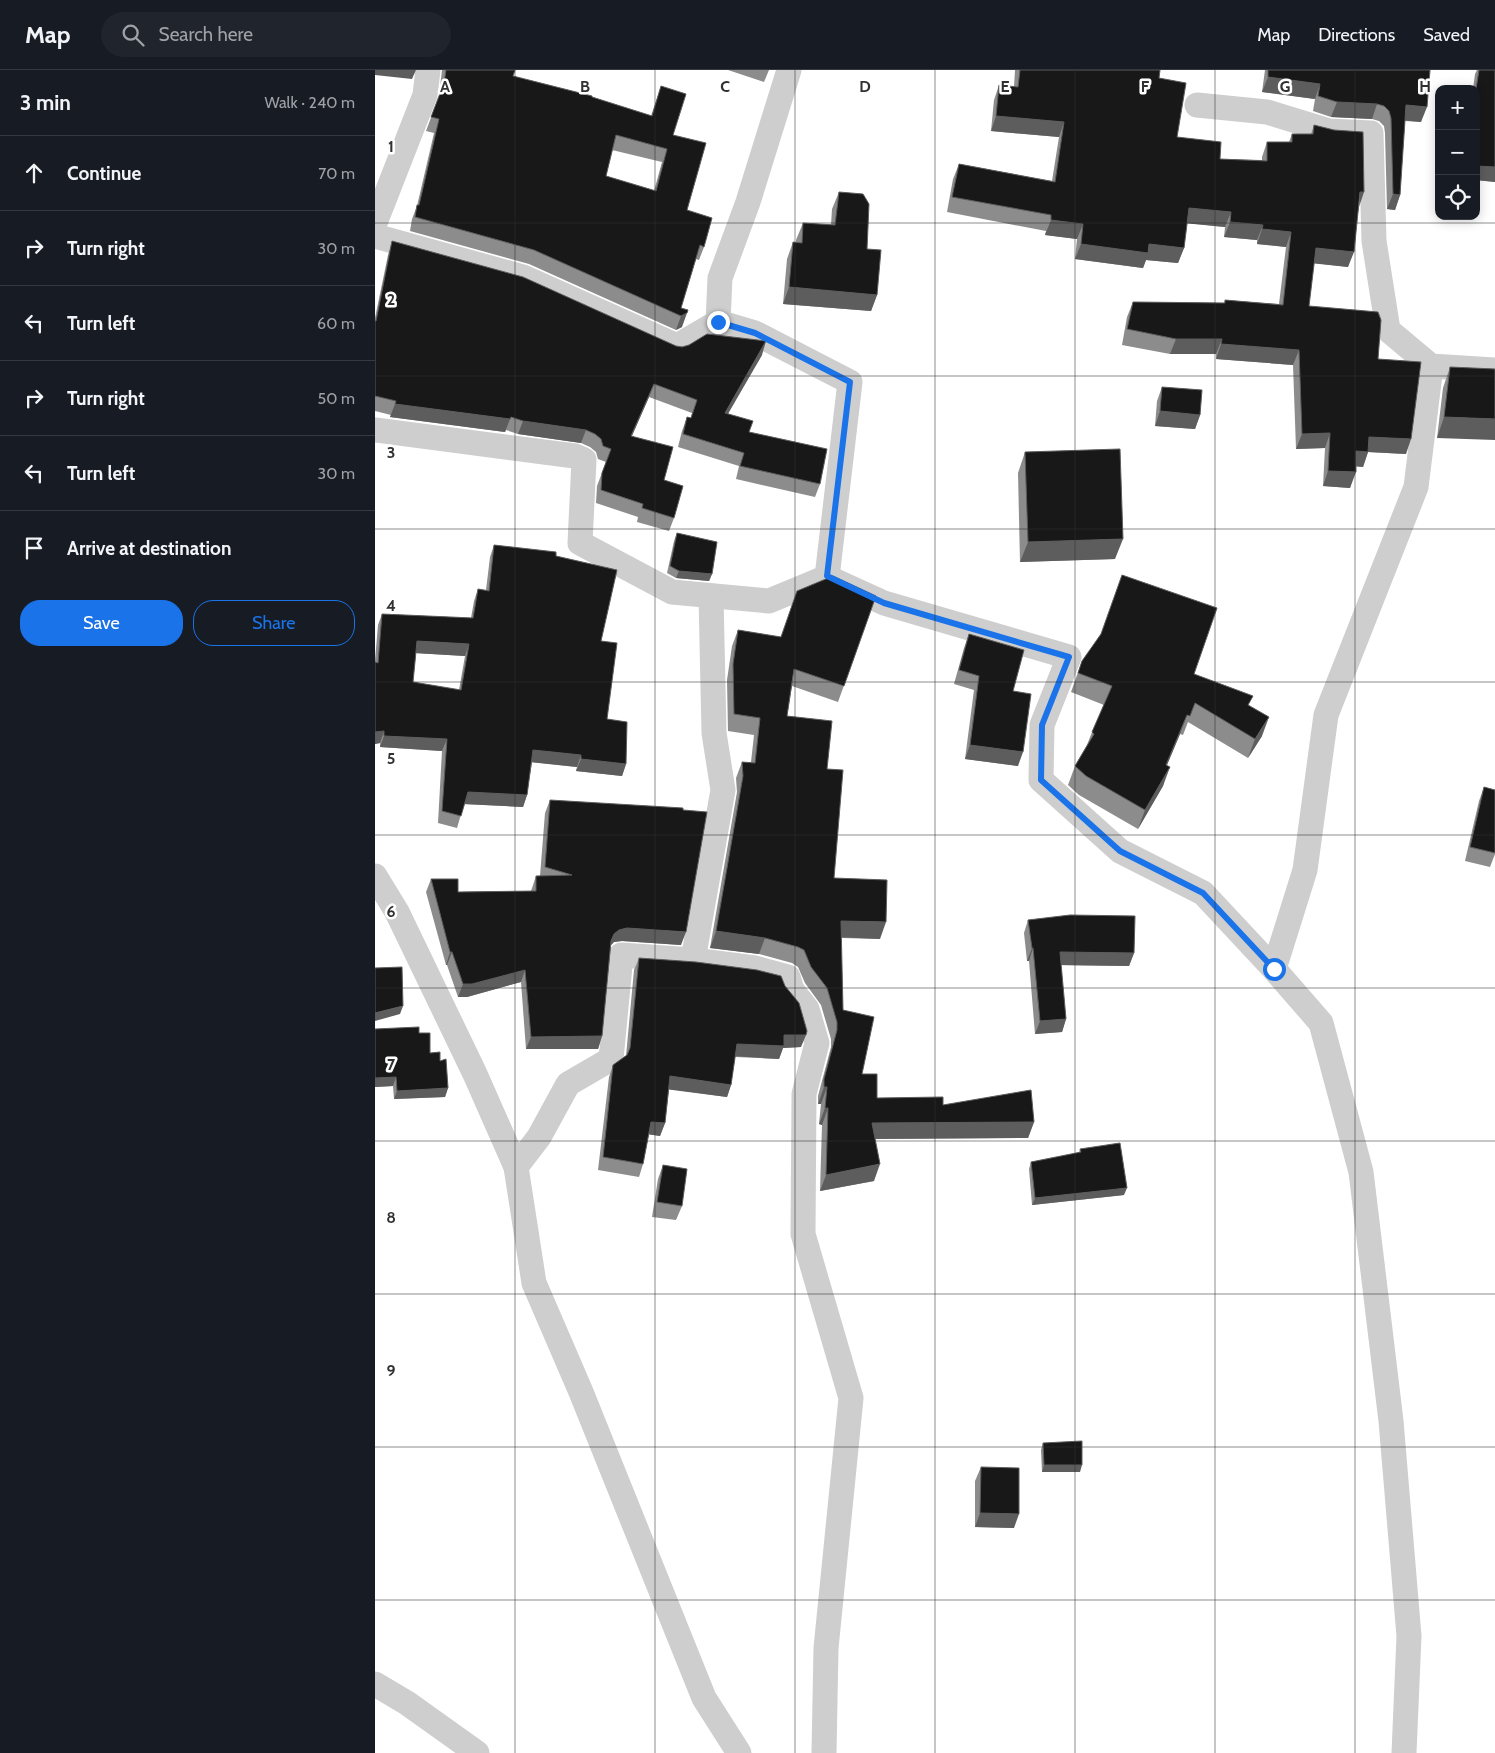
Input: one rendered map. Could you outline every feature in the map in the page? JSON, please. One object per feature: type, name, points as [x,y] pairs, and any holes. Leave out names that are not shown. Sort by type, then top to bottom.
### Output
[{"type":"street","points":[[375,223],[425,95],[428,70]]},
{"type":"street","points":[[718,322],[720,278],[748,202],[789,70]]},
{"type":"street","points":[[1197,105],[1267,112],[1329,131],[1371,134],[1374,241],[1388,330],[1431,366],[1495,370]]},
{"type":"street","points":[[375,236],[523,277],[677,346],[718,322],[755,333],[850,382],[827,576]]},
{"type":"street","points":[[1274,969],[1305,870],[1326,715],[1417,487],[1431,366]]},
{"type":"street","points":[[375,430],[575,456],[584,460],[580,543],[672,592],[769,601],[827,576],[884,603],[1069,657],[1042,725],[1041,780],[1120,851],[1203,893],[1321,1023],[1361,1172],[1391,1420],[1409,1636],[1404,1753]]},
{"type":"street","points":[[693,960],[723,790],[714,733],[711,596]]},
{"type":"street","points":[[375,876],[397,912],[475,1074],[516,1167],[534,1283],[581,1392],[704,1698],[739,1753]]},
{"type":"street","points":[[516,1167],[539,1138],[567,1084],[611,1059],[621,955],[693,960],[755,968],[788,978],[792,990],[807,1009],[817,1043],[804,1094],[803,1234],[851,1398],[825,1648],[824,1753]]},
{"type":"street","points":[[375,1684],[407,1703],[477,1753]]},
{"type":"building","points":[[446,70],[515,70],[513,76],[592,96],[652,116],[661,86],[686,94],[673,135],[706,143],[687,210],[712,218],[704,247],[700,245],[681,308],[688,310],[687,313],[681,316],[534,250],[415,217],[439,119],[431,117],[444,83]],"holes":[[[616,135],[667,149],[656,191],[606,176]]]},
{"type":"building","points":[[1020,70],[1160,70],[1159,78],[1186,83],[1177,137],[1221,142],[1220,159],[1267,161],[1267,142],[1292,142],[1292,134],[1313,134],[1314,125],[1334,130],[1363,132],[1364,192],[1360,192],[1354,252],[1316,248],[1309,306],[1378,312],[1381,320],[1378,359],[1421,362],[1411,439],[1369,437],[1368,452],[1356,451],[1356,472],[1328,471],[1330,433],[1302,434],[1299,350],[1221,344],[1222,339],[1176,339],[1127,329],[1133,302],[1225,303],[1225,300],[1283,305],[1291,232],[1262,229],[1263,225],[1230,222],[1231,212],[1189,208],[1184,248],[1149,244],[1148,253],[1081,244],[1083,224],[1051,220],[1051,215],[952,197],[959,164],[1055,182],[1064,122],[996,116],[999,85],[1018,87]]},
{"type":"building","points":[[1268,70],[1430,70],[1427,107],[1406,105],[1400,195],[1393,194],[1391,118],[1389,111],[1384,106],[1337,102],[1318,96],[1320,84],[1268,77]]},
{"type":"building","points":[[1479,70],[1495,70],[1495,167],[1480,166],[1480,85],[1477,85]]},
{"type":"building","points":[[839,192],[863,194],[869,204],[867,249],[881,250],[877,295],[789,287],[793,242],[802,243],[803,223],[835,225]]},
{"type":"building","points":[[392,241],[523,277],[676,346],[689,345],[707,334],[766,341],[725,413],[753,421],[749,432],[827,449],[820,484],[740,466],[744,453],[683,434],[687,417],[691,418],[697,400],[654,384],[631,436],[673,447],[664,480],[683,486],[674,518],[642,508],[643,504],[601,490],[602,473],[611,449],[603,446],[601,439],[586,430],[523,421],[511,417],[510,419],[395,404],[396,401],[375,396],[375,321]]},
{"type":"building","points":[[1450,367],[1495,369],[1495,419],[1444,417]]},
{"type":"building","points":[[1162,387],[1202,390],[1200,415],[1160,411]]},
{"type":"building","points":[[1120,449],[1123,539],[1028,542],[1025,452]]},
{"type":"building","points":[[677,533],[717,542],[712,574],[679,571],[670,566]]},
{"type":"building","points":[[494,545],[556,552],[556,556],[617,570],[601,641],[617,643],[607,719],[627,722],[626,764],[581,759],[581,755],[533,750],[527,795],[468,792],[461,816],[442,811],[447,739],[384,736],[384,731],[375,732],[375,662],[378,663],[382,614],[473,618],[478,589],[489,591]],"holes":[[[417,641],[469,644],[461,690],[413,682]]]},
{"type":"building","points":[[1122,575],[1217,608],[1194,674],[1253,696],[1248,705],[1269,717],[1255,739],[1195,703],[1190,716],[1187,715],[1166,765],[1170,767],[1145,810],[1086,776],[1075,766],[1094,734],[1092,732],[1112,686],[1078,673],[1082,661],[1101,634]]},
{"type":"building","points":[[833,576],[876,596],[844,686],[794,669],[787,716],[832,721],[827,769],[843,770],[834,878],[887,880],[886,922],[841,921],[843,1010],[874,1017],[862,1074],[877,1074],[877,1098],[943,1097],[943,1105],[1031,1090],[1034,1122],[872,1123],[880,1164],[826,1175],[828,1108],[825,1108],[827,1087],[824,1087],[824,1079],[837,1030],[837,1022],[827,988],[811,967],[804,950],[765,938],[716,931],[743,776],[742,762],[755,763],[760,718],[734,714],[733,664],[738,630],[781,637],[797,591]]},
{"type":"building","points":[[969,634],[1024,650],[1013,691],[1031,694],[1023,752],[970,745],[979,676],[959,670]]},
{"type":"building","points":[[1484,787],[1495,790],[1495,853],[1470,847]]},
{"type":"building","points":[[550,800],[683,808],[683,810],[707,812],[686,932],[627,928],[619,930],[614,934],[611,941],[602,1036],[531,1037],[525,970],[472,984],[463,984],[452,952],[450,952],[431,879],[458,879],[458,892],[536,891],[536,876],[572,875],[545,867]]},
{"type":"building","points":[[1070,915],[1135,916],[1134,953],[1060,952],[1066,1019],[1040,1021],[1033,948],[1028,920]]},
{"type":"building","points":[[639,958],[696,962],[757,970],[781,976],[785,986],[799,1003],[807,1031],[806,1035],[784,1035],[784,1046],[737,1044],[731,1085],[670,1076],[665,1123],[651,1122],[643,1164],[603,1157],[613,1065],[627,1055],[630,1048]]},
{"type":"building","points":[[402,967],[403,1006],[375,1013],[375,968]]},
{"type":"building","points":[[419,1027],[419,1033],[430,1033],[430,1053],[440,1052],[440,1061],[446,1059],[448,1088],[397,1091],[396,1077],[375,1078],[375,1029]]},
{"type":"building","points":[[1120,1143],[1127,1188],[1035,1198],[1031,1162],[1081,1152],[1080,1149]]},
{"type":"building","points":[[663,1165],[687,1169],[682,1206],[657,1202]]},
{"type":"building","points":[[1082,1441],[1082,1465],[1044,1465],[1043,1443]]},
{"type":"building","points":[[981,1467],[1019,1468],[1019,1514],[980,1513]]},
{"type":"route","points":[[718,322],[755,333],[850,382],[827,576],[884,603],[1069,657],[1042,725],[1041,780],[1120,851],[1203,893],[1274,969]]}]
